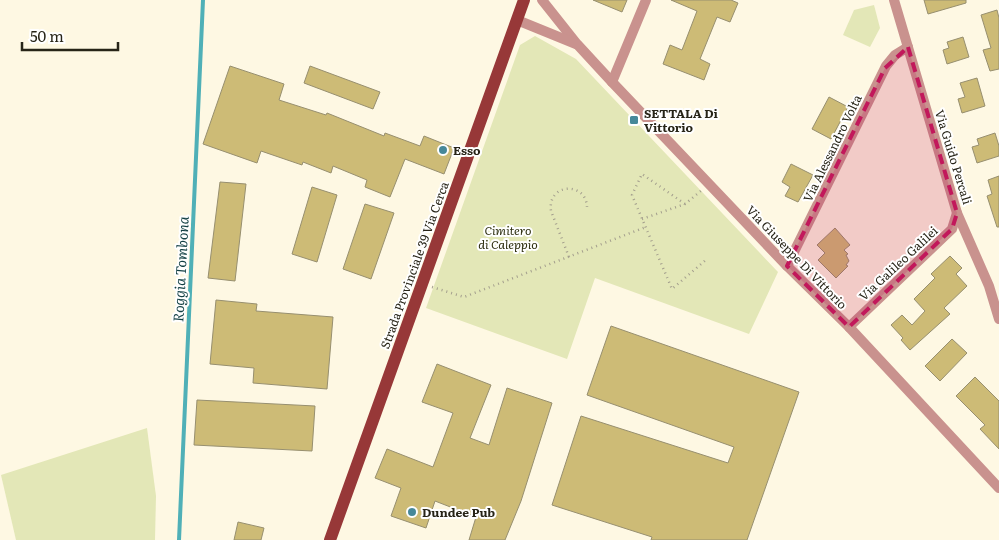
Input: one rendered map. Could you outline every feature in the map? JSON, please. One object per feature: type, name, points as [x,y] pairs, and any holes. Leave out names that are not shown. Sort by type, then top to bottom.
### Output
[{"type":"main road","name":"Strada Provinciale 39 Via Cerca","points":[[330,540],[524,0]]},
{"type":"street","name":"Via Giuseppe Di Vittorio","points":[[542,0],[577,44],[612,82],[787,266],[848,327],[999,488]]},
{"type":"street","points":[[612,82],[646,0]]},
{"type":"street","name":"Via Guido Percali","points":[[894,0],[957,213],[989,286],[999,319]]},
{"type":"street","name":"Via Giuseppe Di Vittorio","points":[[517,20],[577,44]]},
{"type":"street","name":"Via Alessandro Volta","points":[[787,266],[886,66],[896,55],[908,47]]},
{"type":"street","name":"Via Galileo Galilei","points":[[848,327],[952,229],[957,213]]},
{"type":"path","points":[[684,204],[642,174],[632,195],[672,289],[707,260]]},
{"type":"path","points":[[642,219],[684,204],[709,184]]},
{"type":"path","points":[[569,257],[552,211],[550,204],[552,198],[564,189],[571,188],[580,191],[585,197],[587,207]]},
{"type":"path","points":[[422,284],[464,297],[646,227]]},
{"type":"highlighted area","points":[[908,47],[957,213],[952,229],[849,327],[787,266],[885,68]]},
{"type":"green space","points":[[874,5],[880,28],[870,47],[843,35],[854,10]]},
{"type":"green space","name":"Cimitero di Caleppio","points":[[535,36],[576,59],[778,272],[749,334],[595,278],[567,359],[426,308],[520,45]]},
{"type":"green space","points":[[147,428],[156,496],[155,540],[16,540],[1,475]]},
{"type":"building","points":[[593,0],[627,0],[622,12]]},
{"type":"building","points":[[671,0],[731,0],[738,3],[730,22],[717,17],[700,59],[710,64],[704,80],[663,64],[670,45],[682,50],[697,11]]},
{"type":"building","points":[[924,0],[966,0],[966,3],[928,14]]},
{"type":"building","points":[[997,10],[999,18],[999,69],[990,71],[983,50],[991,48],[981,15]]},
{"type":"building","points":[[963,37],[969,57],[947,64],[943,50],[949,48],[947,42]]},
{"type":"building","points":[[230,66],[284,84],[279,100],[326,115],[327,113],[384,136],[385,133],[420,146],[424,136],[454,148],[444,174],[405,159],[390,197],[365,187],[367,180],[333,166],[331,173],[303,162],[302,165],[261,151],[257,163],[203,144]]},
{"type":"building","points":[[310,66],[380,92],[373,109],[304,83]]},
{"type":"building","points":[[977,78],[985,106],[962,113],[958,99],[965,97],[960,83]]},
{"type":"building","points":[[829,97],[848,107],[831,139],[812,129]]},
{"type":"building","points":[[995,133],[999,146],[999,156],[977,163],[972,147],[979,145],[977,139]]},
{"type":"building","points":[[791,164],[813,175],[798,202],[785,196],[790,187],[782,182]]},
{"type":"building","points":[[999,176],[999,227],[997,227],[987,196],[992,194],[988,180]]},
{"type":"building","points":[[220,182],[246,184],[235,281],[208,278]]},
{"type":"building","points":[[312,187],[337,195],[317,262],[292,254]]},
{"type":"building","points":[[365,204],[394,213],[371,279],[343,269]]},
{"type":"building","points":[[835,228],[850,245],[844,250],[848,254],[846,255],[849,261],[846,265],[848,266],[836,278],[818,260],[825,253],[817,245]]},
{"type":"building","points":[[950,256],[962,268],[956,274],[967,286],[944,308],[950,314],[910,350],[901,340],[903,338],[891,325],[902,315],[912,325],[925,311],[914,299],[935,278],[931,274]]},
{"type":"building","points":[[216,300],[257,304],[256,311],[333,317],[327,389],[253,383],[254,368],[210,364]]},
{"type":"building","points":[[611,326],[799,392],[747,540],[651,540],[652,537],[552,505],[581,416],[728,463],[734,447],[587,395]]},
{"type":"building","points":[[952,339],[967,353],[940,381],[925,366]]},
{"type":"building","points":[[437,364],[491,385],[470,438],[489,445],[507,388],[552,403],[521,501],[505,540],[469,540],[476,517],[435,501],[426,528],[391,516],[401,488],[375,478],[387,449],[433,467],[453,413],[422,402]]},
{"type":"building","points":[[975,377],[999,401],[999,449],[980,429],[985,425],[956,396]]},
{"type":"building","points":[[197,400],[315,406],[312,451],[194,445]]},
{"type":"building","points":[[238,522],[264,528],[261,540],[234,540]]},
{"type":"waterway","name":"Roggia Tombona","points":[[179,540],[203,0]]},
{"type":"place","name":"SETTALA Di Vittorio","points":[[634,120]]},
{"type":"place","name":"Esso","points":[[443,150]]},
{"type":"place","name":"Dundee Pub","points":[[412,512]]}]
